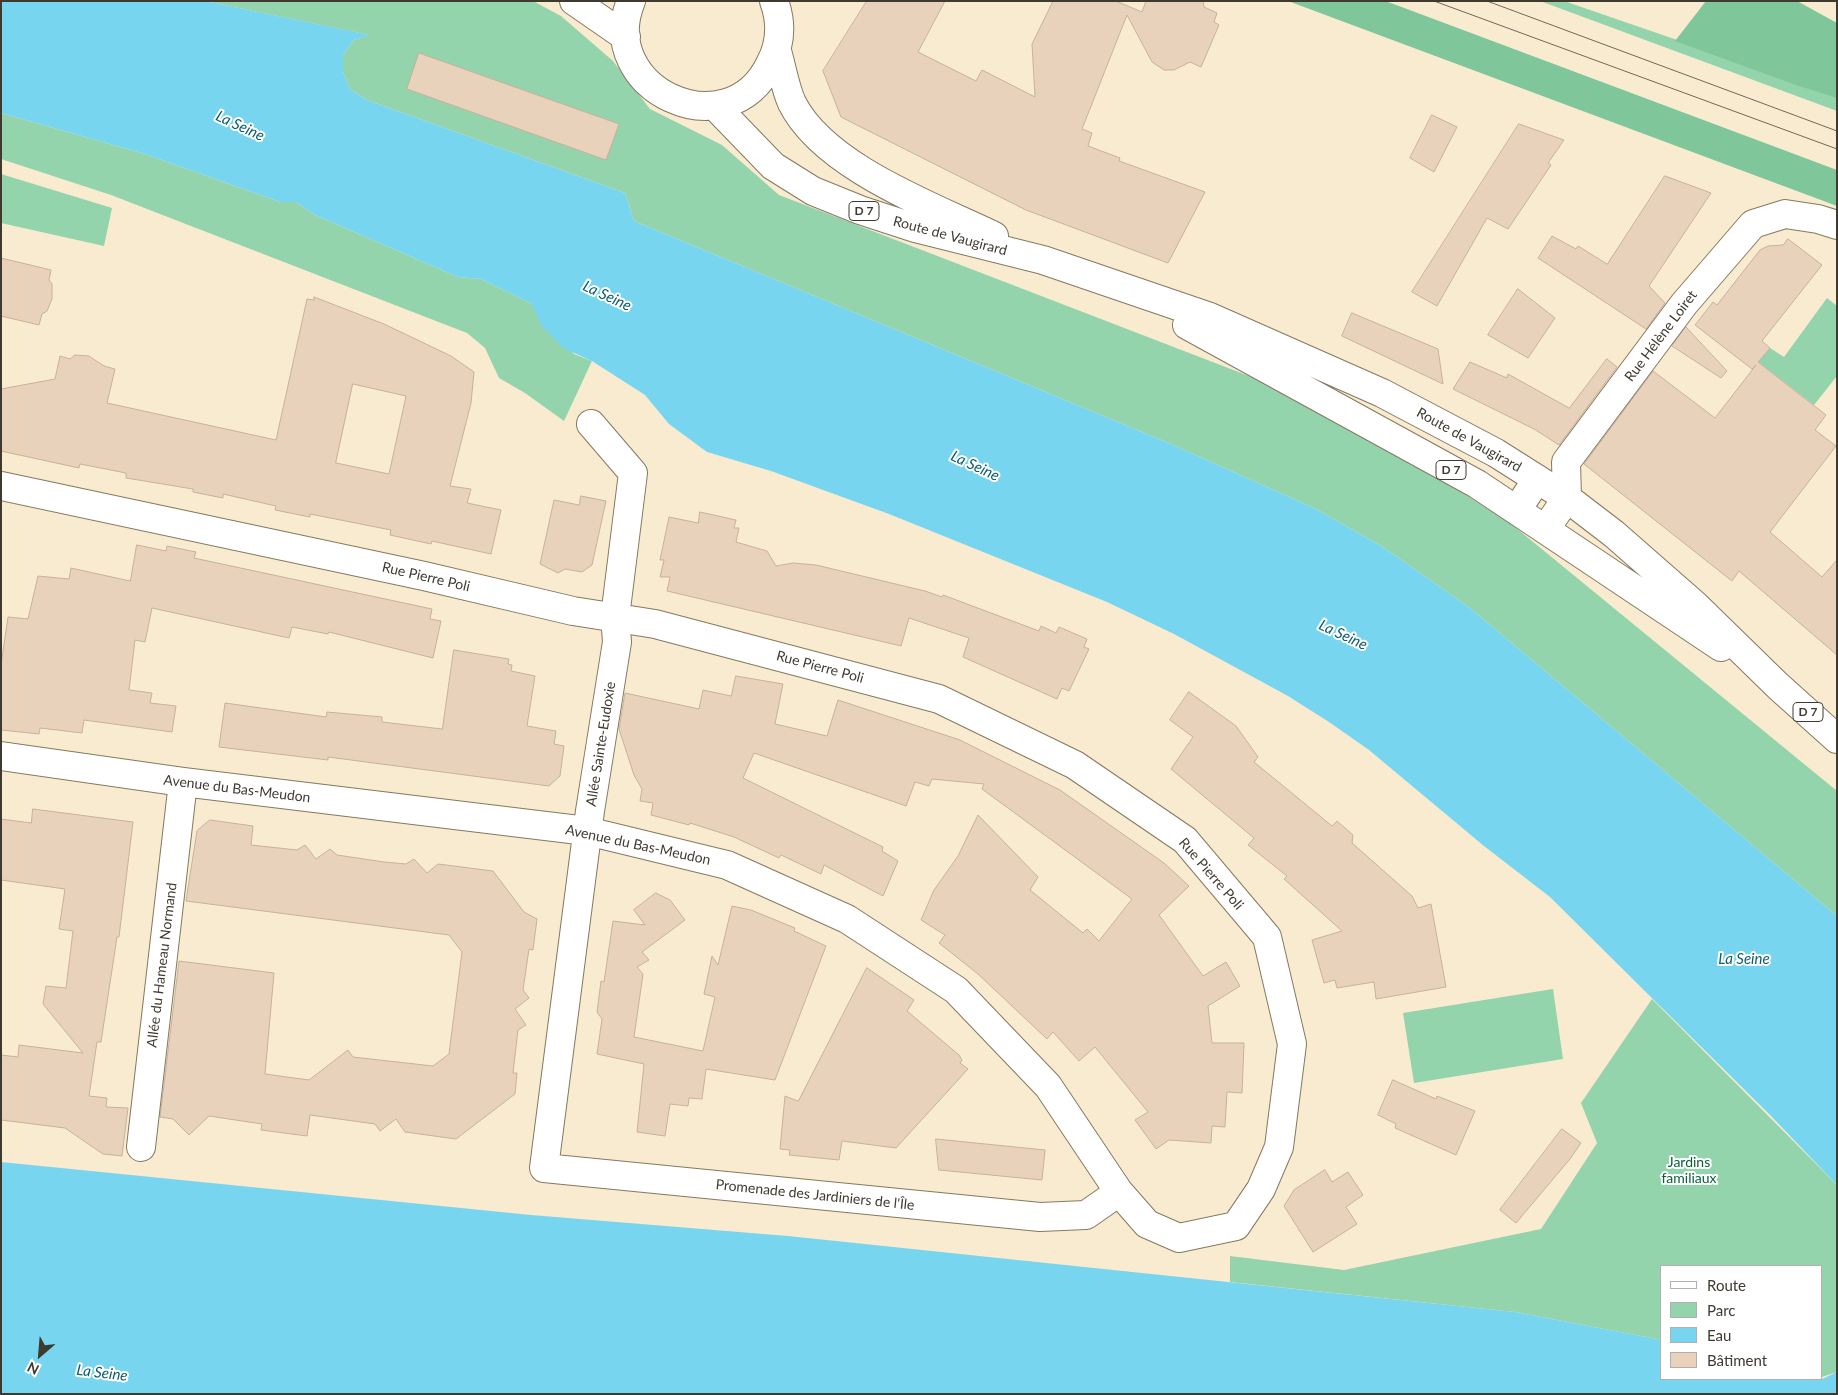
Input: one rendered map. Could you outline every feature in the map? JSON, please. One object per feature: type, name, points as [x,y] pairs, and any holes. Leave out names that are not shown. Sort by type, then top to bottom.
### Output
[{"type":"street","points":[[574,1],[626,37]]},
{"type":"street","points":[[631,1],[625,22],[626,37],[632,61],[646,82],[666,98],[690,106],[715,106],[736,99],[754,87],[764,76],[777,51],[780,27],[775,2]]},
{"type":"street","name":"Route de Vaugirard","points":[[777,51],[792,103],[809,126],[832,149],[858,170],[1043,260]]},
{"type":"street","name":"Route de Vaugirard","points":[[715,106],[750,144],[774,166],[813,191],[860,210],[915,228],[1043,260],[1210,317],[1382,392],[1496,453],[1567,498],[1614,534],[1695,604],[1778,686],[1837,739]]},
{"type":"street","name":"Rue Hélène Loiret","points":[[1567,498],[1566,462],[1684,304],[1753,224],[1785,214],[1818,219],[1837,225]]},
{"type":"street","name":"Route de Vaugirard","points":[[1106,282],[1297,384],[1477,484],[1546,528],[1778,686]]},
{"type":"street","name":"Allée Sainte-Eudoxie","points":[[544,1168],[587,831],[617,642],[615,617],[633,474],[591,424]]},
{"type":"street","points":[[1517,510],[1537,479]]},
{"type":"street","name":"Rue Pierre Poli","points":[[1,486],[424,576],[573,611],[655,624],[939,698],[1075,765],[1185,840],[1266,937],[1292,1044],[1279,1147],[1261,1189],[1236,1226]]},
{"type":"street","points":[[1546,528],[1567,498]]},
{"type":"street","name":"Avenue du Bas-Meudon","points":[[1,756],[183,782],[587,831],[727,865],[847,919],[956,990],[1048,1086],[1119,1192],[1147,1224],[1179,1238],[1236,1226]]},
{"type":"street","name":"Allée du Hameau Normand","points":[[140,1147],[183,782]]},
{"type":"street","name":"Promenade des Jardiniers de l'Île","points":[[544,1168],[1040,1217],[1086,1215],[1119,1192]]},
{"type":"green space","points":[[205,1],[533,1],[561,16],[613,61],[650,109],[722,145],[779,195],[1249,376],[1403,455],[1510,523],[1837,791],[1837,916],[1470,608],[1383,547],[1316,509],[1171,444],[634,221],[625,193],[367,100],[350,89],[343,72],[343,55],[354,40],[369,35]]},
{"type":"green space","points":[[1288,1],[1385,1],[1399,6],[1837,170],[1837,206]]},
{"type":"green space","points":[[1540,1],[1564,1],[1837,95],[1837,111]]},
{"type":"green space","points":[[1706,1],[1797,1],[1837,23],[1837,98],[1675,41]]},
{"type":"green space","points":[[1,113],[145,154],[280,202],[296,202],[315,215],[458,277],[481,279],[532,304],[574,354],[592,361],[564,421],[525,393],[499,378],[485,348],[467,333],[111,195],[1,159]]},
{"type":"green space","points":[[1,174],[112,208],[104,246],[1,223]]},
{"type":"green space","points":[[1827,298],[1837,306],[1837,376],[1814,405],[1758,362],[1770,348],[1784,357]]},
{"type":"green space","points":[[1553,989],[1563,1059],[1414,1083],[1403,1013]]},
{"type":"green space","name":"Jardins familiaux","points":[[1652,999],[1837,1185],[1837,1372],[1823,1377],[1823,1265],[1660,1265],[1660,1340],[1515,1312],[1230,1282],[1230,1256],[1344,1270],[1541,1229],[1597,1143],[1581,1103]]},
{"type":"water","name":"La Seine","points":[[1,1],[205,1],[370,35],[354,40],[343,55],[343,72],[350,89],[367,100],[625,193],[634,221],[1171,444],[1316,509],[1383,547],[1470,608],[1837,916],[1837,1185],[1771,1116],[1550,897],[1484,846],[1369,750],[1329,722],[1288,696],[1174,634],[1107,602],[889,514],[771,471],[707,452],[669,424],[645,395],[592,361],[563,348],[541,325],[532,304],[481,279],[458,277],[315,215],[296,202],[280,202],[145,154],[1,113]]},
{"type":"water","name":"La Seine","points":[[1,1162],[531,1215],[788,1236],[1515,1312],[1660,1340],[1660,1380],[1823,1380],[1837,1372],[1837,1394],[1,1394]]},
{"type":"building","points":[[867,1],[945,1],[918,52],[976,81],[982,70],[1035,97],[1032,44],[1053,1],[1116,1],[1142,12],[1146,1],[1203,1],[1204,7],[1217,13],[1214,22],[1219,25],[1201,67],[1190,62],[1174,70],[1164,70],[1152,62],[1127,15],[1082,129],[1092,133],[1088,146],[1120,158],[1119,161],[1205,192],[1168,263],[1026,210],[841,117],[823,71]]},
{"type":"building","points":[[419,53],[619,124],[606,160],[407,89]]},
{"type":"building","points":[[1432,115],[1457,127],[1434,172],[1410,158]]},
{"type":"building","points":[[1519,124],[1564,140],[1548,163],[1551,165],[1508,229],[1487,218],[1437,306],[1412,292]]},
{"type":"building","points":[[1665,176],[1711,193],[1649,286],[1665,303],[1646,329],[1538,258],[1552,236],[1576,249],[1578,246],[1607,264]]},
{"type":"building","points":[[1788,239],[1822,265],[1762,341],[1770,348],[1758,362],[1826,415],[1815,430],[1836,446],[1770,532],[1822,577],[1837,560],[1837,655],[1739,571],[1732,581],[1584,464],[1653,371],[1715,418],[1756,365],[1752,369],[1695,325],[1713,302],[1717,305],[1760,250],[1768,246],[1783,245]]},
{"type":"building","points":[[1,258],[51,270],[49,280],[52,284],[52,299],[47,311],[42,314],[39,325],[1,316]]},
{"type":"building","points":[[1518,289],[1555,318],[1528,358],[1488,335]]},
{"type":"building","points":[[314,297],[384,324],[451,356],[474,372],[471,403],[450,486],[471,489],[467,503],[501,510],[491,554],[432,541],[431,544],[390,535],[391,530],[310,514],[310,517],[275,510],[276,506],[223,494],[223,498],[193,492],[193,489],[126,478],[126,473],[80,464],[79,468],[1,451],[1,389],[55,379],[60,356],[70,359],[75,355],[89,356],[104,366],[115,369],[107,403],[276,440],[307,299],[314,300]],"holes":[[[353,384],[406,396],[389,474],[336,463]]]},
{"type":"building","points":[[1352,313],[1438,349],[1443,384],[1342,336]]},
{"type":"building","points":[[1686,327],[1727,371],[1721,378],[1672,346]]},
{"type":"building","points":[[1607,359],[1617,367],[1559,445],[1534,429],[1453,389],[1470,362],[1507,378],[1508,374],[1569,408]]},
{"type":"building","points":[[581,496],[606,501],[592,565],[582,572],[565,569],[558,573],[540,564],[554,500],[579,505]]},
{"type":"building","points":[[700,512],[736,520],[734,528],[739,528],[736,542],[767,551],[776,566],[793,563],[816,565],[925,591],[942,597],[943,595],[1039,631],[1041,626],[1056,633],[1059,627],[1087,639],[1084,647],[1089,649],[1069,691],[1062,688],[1057,699],[963,657],[969,638],[909,618],[901,646],[667,591],[670,577],[660,577],[664,560],[660,560],[669,517],[698,523]]},
{"type":"building","points":[[137,545],[166,551],[167,546],[196,552],[194,558],[432,609],[430,619],[441,621],[433,658],[329,632],[328,634],[292,627],[289,638],[152,608],[145,642],[135,640],[129,690],[152,693],[150,703],[176,706],[172,732],[84,720],[82,733],[40,728],[39,734],[1,730],[1,665],[8,617],[28,619],[38,576],[69,579],[71,568],[130,581]]},
{"type":"building","points":[[454,650],[509,659],[508,664],[512,665],[511,671],[535,676],[527,726],[556,731],[554,744],[564,746],[560,776],[549,786],[328,757],[328,760],[219,747],[225,703],[326,717],[327,712],[382,717],[382,722],[442,729]]},
{"type":"building","points":[[736,676],[783,684],[775,724],[827,736],[838,700],[960,740],[1060,790],[1164,863],[1189,886],[1159,915],[1203,976],[1226,962],[1240,986],[1208,1006],[1212,1043],[1244,1043],[1242,1093],[1227,1092],[1225,1127],[1212,1126],[1211,1143],[1169,1140],[1156,1149],[1135,1120],[1148,1112],[1095,1047],[1079,1061],[1053,1032],[1047,1039],[978,974],[939,943],[945,935],[921,920],[934,890],[958,856],[978,815],[1038,877],[1030,890],[1083,933],[1087,929],[1099,941],[1132,899],[982,789],[984,784],[932,779],[929,786],[915,782],[906,806],[754,753],[743,778],[883,847],[882,851],[898,861],[883,896],[824,865],[821,874],[781,855],[779,858],[734,837],[690,823],[689,825],[651,815],[653,803],[640,801],[642,789],[634,775],[619,729],[625,693],[699,709],[703,690],[731,696]]},
{"type":"building","points":[[1189,692],[1236,726],[1258,757],[1254,762],[1332,826],[1337,821],[1353,835],[1352,843],[1412,896],[1418,908],[1431,904],[1446,987],[1376,999],[1374,982],[1337,988],[1335,980],[1324,983],[1312,940],[1342,931],[1284,879],[1287,876],[1248,845],[1254,838],[1171,769],[1193,737],[1170,720]]},
{"type":"building","points":[[33,809],[133,822],[119,937],[117,937],[101,1042],[97,1042],[89,1096],[107,1098],[106,1107],[128,1108],[122,1156],[103,1154],[65,1128],[1,1120],[1,1055],[18,1057],[19,1045],[83,1053],[43,1004],[46,986],[66,988],[73,931],[59,929],[65,889],[1,880],[1,819],[31,823]]},
{"type":"building","points":[[210,820],[253,826],[251,845],[297,850],[305,845],[316,859],[330,849],[337,855],[384,862],[406,864],[414,859],[427,873],[438,864],[493,871],[524,912],[537,919],[533,950],[529,949],[523,990],[529,998],[515,1009],[526,1025],[518,1030],[513,1073],[517,1073],[515,1094],[456,1139],[405,1132],[396,1119],[380,1131],[375,1124],[310,1115],[307,1136],[261,1130],[262,1124],[209,1116],[189,1135],[173,1119],[160,1117],[179,961],[274,973],[265,1074],[309,1080],[348,1050],[353,1057],[433,1066],[449,1054],[462,952],[449,935],[186,901],[197,831]]},
{"type":"building","points":[[656,893],[670,900],[685,920],[642,952],[649,960],[637,967],[643,974],[634,1037],[703,1051],[715,997],[704,994],[712,956],[718,965],[732,906],[751,910],[795,928],[794,931],[826,946],[775,1080],[706,1069],[702,1099],[689,1098],[688,1106],[670,1104],[665,1136],[637,1132],[644,1064],[597,1054],[602,1019],[597,1012],[601,981],[604,982],[613,921],[645,925],[634,910]]},
{"type":"building","points":[[867,968],[914,1000],[907,1011],[959,1055],[962,1060],[960,1063],[968,1069],[896,1148],[842,1141],[839,1160],[789,1155],[790,1150],[780,1149],[785,1096],[798,1101]]},
{"type":"building","points":[[1393,1080],[1436,1099],[1437,1096],[1475,1111],[1456,1155],[1395,1128],[1396,1124],[1378,1115]]},
{"type":"building","points":[[1562,1129],[1581,1143],[1570,1159],[1516,1223],[1500,1210]]},
{"type":"building","points":[[936,1139],[1045,1150],[1042,1180],[939,1170]]},
{"type":"building","points":[[1325,1170],[1332,1182],[1348,1172],[1363,1195],[1346,1207],[1357,1224],[1313,1252],[1284,1206],[1294,1190]]},
{"type":"tram line","points":[[1434,1],[1837,149]]},
{"type":"tram line","points":[[1487,1],[1837,131]]}]
